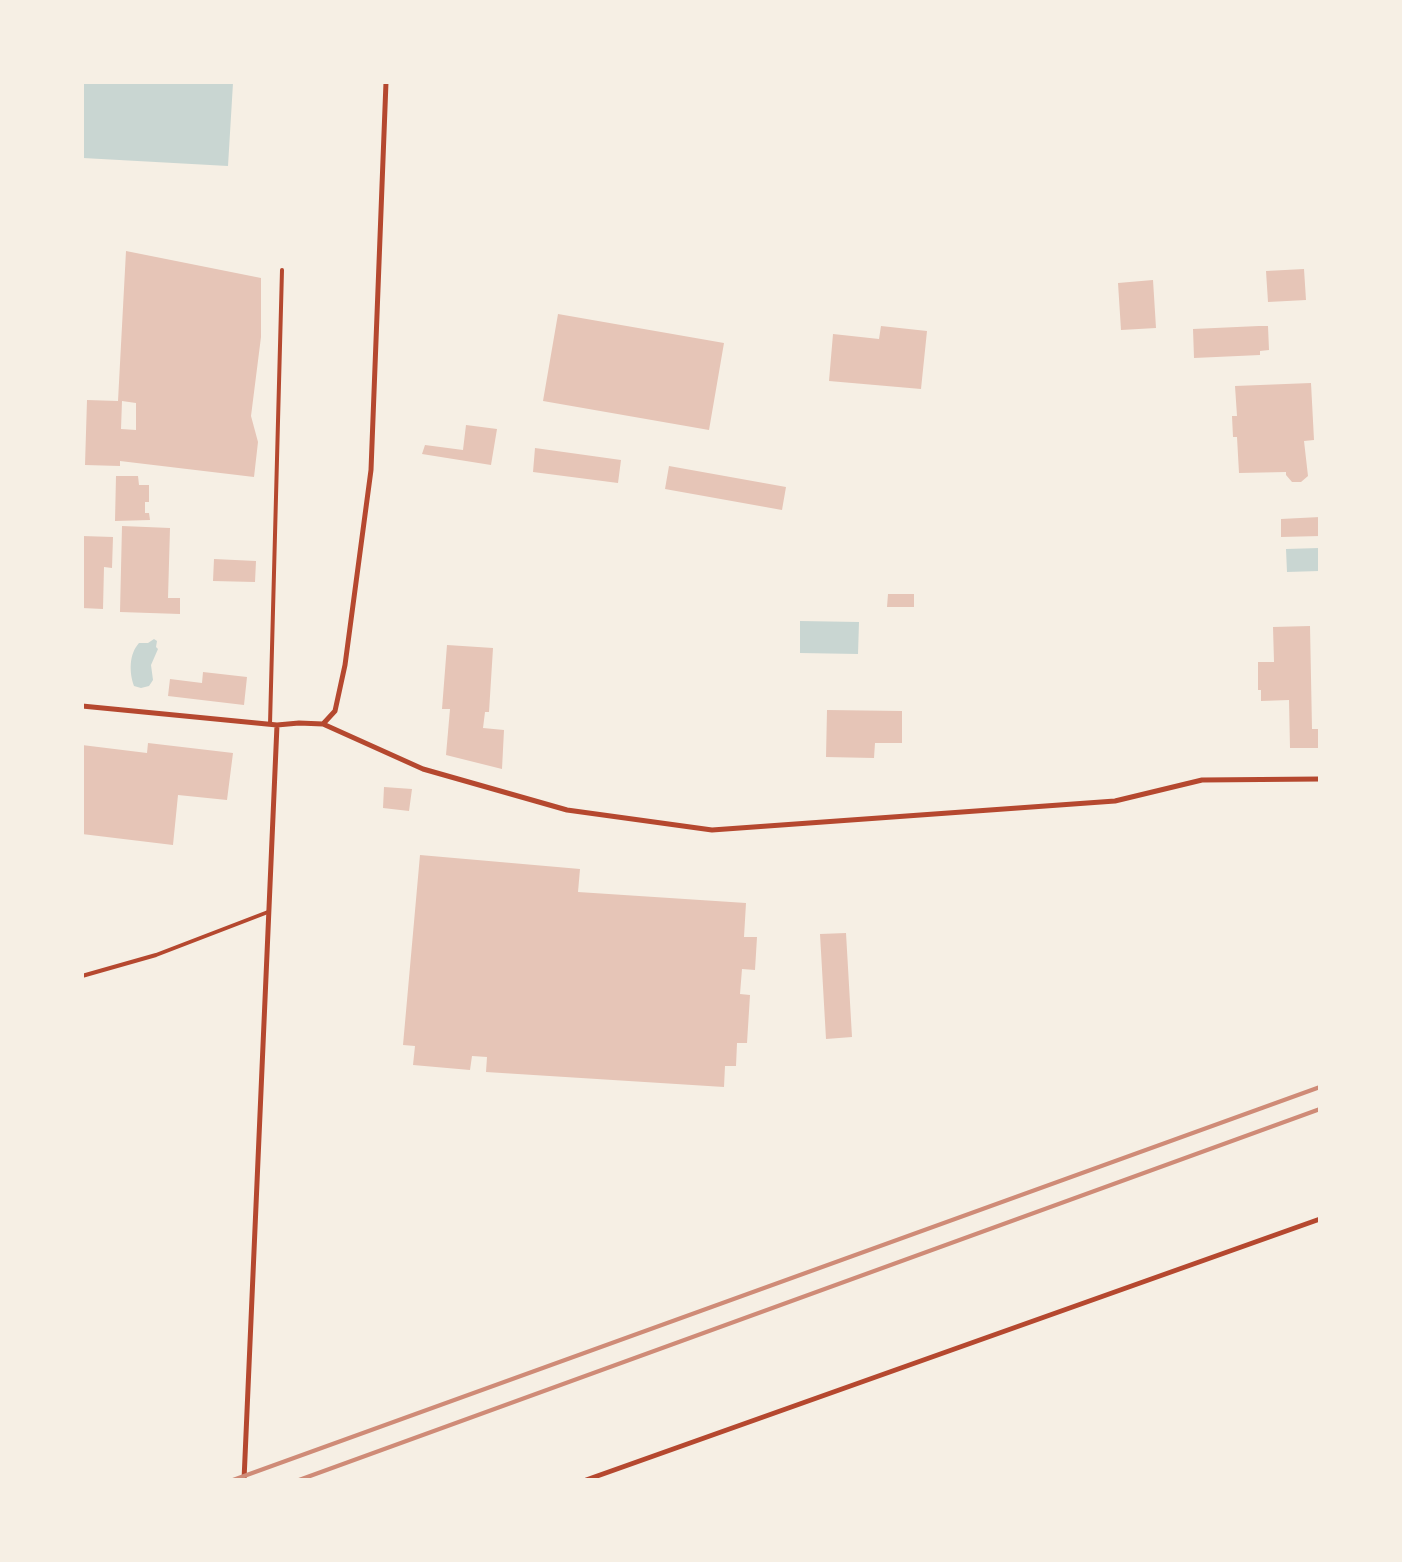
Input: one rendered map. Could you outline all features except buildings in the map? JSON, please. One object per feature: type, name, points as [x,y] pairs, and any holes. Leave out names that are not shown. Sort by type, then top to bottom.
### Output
[{"type":"street","points":[[323,724],[335,711],[345,665],[371,470],[386,82]]},
{"type":"street","points":[[82,706],[277,725],[299,723],[323,724],[423,769],[567,810],[712,830],[1115,801],[1202,780],[1320,779]]},
{"type":"street","points":[[244,1480],[277,725]]},
{"type":"street","points":[[586,1480],[1320,1219]]},
{"type":"lane","points":[[270,724],[282,270]]},
{"type":"lane","points":[[82,976],[156,955],[268,912]]},
{"type":"shaded area","points":[[82,83],[233,83],[228,166],[83,158]]},
{"type":"shaded area","points":[[1319,548],[1319,571],[1287,572],[1286,549]]},
{"type":"shaded area","points":[[800,621],[859,622],[858,654],[800,653]]},
{"type":"shaded area","points":[[154,639],[157,641],[156,647],[158,649],[151,665],[153,680],[149,686],[141,688],[134,686],[131,675],[133,652],[139,643],[148,643]]},
{"type":"railway","points":[[233,1480],[1320,1087]]},
{"type":"railway","points":[[299,1480],[1320,1109]]}]
